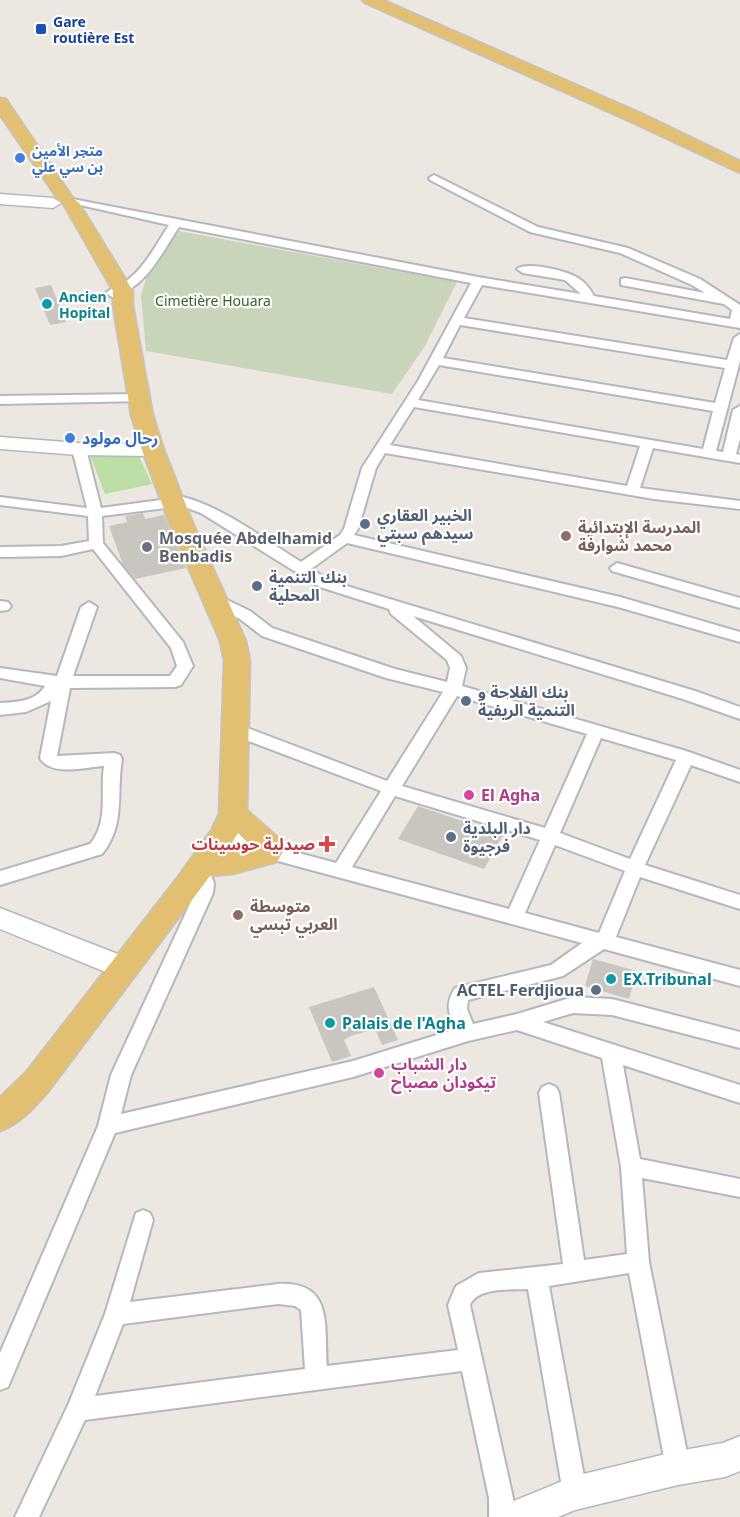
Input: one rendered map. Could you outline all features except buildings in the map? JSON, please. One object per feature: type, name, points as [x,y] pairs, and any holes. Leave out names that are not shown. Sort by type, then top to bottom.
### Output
[{"type":"main road","points":[[370,0],[638,118],[740,168]]},
{"type":"main road","points":[[0,103],[61,202],[72,227],[119,297],[139,398],[153,450],[233,641],[237,661],[236,730],[214,847]]},
{"type":"main road","points":[[0,120],[61,202]]},
{"type":"main road","points":[[0,199],[61,202]]},
{"type":"main road","points":[[0,443],[79,449],[153,450]]},
{"type":"main road","points":[[0,1117],[22,1099],[37,1082],[214,847],[249,826],[272,852],[233,863],[214,847]]},
{"type":"main road","points":[[0,918],[123,968]]},
{"type":"main road","points":[[516,1512],[576,1493],[678,1468],[725,1460],[740,1454]]},
{"type":"street","points":[[61,202],[478,281],[738,323],[736,306],[696,282],[624,250],[534,230],[434,178]]},
{"type":"street","points":[[119,297],[136,281],[176,223]]},
{"type":"street","points":[[523,269],[575,279],[585,288],[589,298]]},
{"type":"street","points":[[300,570],[345,538],[355,519],[366,474],[411,403],[478,281]]},
{"type":"street","points":[[625,282],[721,298]]},
{"type":"street","points":[[457,321],[732,365]]},
{"type":"street","points":[[708,454],[740,338]]},
{"type":"street","points":[[435,361],[719,408]]},
{"type":"street","points":[[0,400],[139,398]]},
{"type":"street","points":[[411,403],[734,458],[740,411]]},
{"type":"street","points":[[632,491],[648,443]]},
{"type":"street","points":[[381,448],[632,491],[740,505]]},
{"type":"street","points":[[0,673],[59,682],[166,682],[175,681],[185,666],[178,646],[96,544],[94,500],[79,449]]},
{"type":"street","points":[[0,501],[95,513],[183,501],[206,510],[325,584],[390,606],[740,712]]},
{"type":"street","points":[[345,538],[611,600],[740,637]]},
{"type":"street","points":[[0,552],[62,551],[96,544]]},
{"type":"street","points":[[617,568],[740,603]]},
{"type":"street","points":[[216,601],[245,615],[267,632],[392,674],[453,689],[686,757],[740,776]]},
{"type":"street","points":[[340,871],[453,689],[459,669],[459,663],[390,606]]},
{"type":"street","points":[[0,709],[41,702],[51,694],[59,682],[88,607]]},
{"type":"street","points":[[233,641],[267,632]]},
{"type":"street","points":[[0,878],[96,849],[107,830],[111,769],[114,759],[55,763],[48,758],[59,682]]},
{"type":"street","points":[[236,730],[392,789],[550,836],[635,868],[740,902]]},
{"type":"street","points":[[514,917],[596,732]]},
{"type":"street","points":[[468,1033],[457,1009],[458,999],[462,994],[556,971],[592,946],[605,941],[635,868],[686,757]]},
{"type":"street","points":[[0,1379],[108,1126],[121,1076],[204,893],[214,847]]},
{"type":"street","points":[[272,852],[740,978]]},
{"type":"street","points":[[108,1126],[352,1068],[468,1033],[517,1022],[573,1005],[612,1007],[740,1040]]},
{"type":"street","points":[[517,1022],[740,1094]]},
{"type":"street","points":[[612,1051],[631,1167],[638,1262],[678,1468]]},
{"type":"street","points":[[549,1093],[575,1270]]},
{"type":"street","points":[[631,1167],[738,1191]]},
{"type":"street","points":[[27,1517],[78,1410],[116,1314],[143,1220]]},
{"type":"street","points":[[516,1512],[470,1359],[459,1305],[464,1293],[479,1283],[537,1278],[575,1270],[638,1262]]},
{"type":"street","points":[[537,1278],[576,1493]]},
{"type":"street","points":[[116,1314],[278,1294],[300,1296],[308,1300],[312,1306],[317,1378]]},
{"type":"street","points":[[78,1410],[470,1359]]},
{"type":"green space","name":"Cimetière Houara","points":[[179,231],[457,282],[425,346],[392,394],[146,351],[141,296],[146,278]]},
{"type":"green space","points":[[88,450],[136,450],[152,484],[105,494]]},
{"type":"place","name":"Gare routière Est","points":[[41,29]]},
{"type":"place","name":"متجر الأمين بن سي علي","points":[[20,158]]},
{"type":"place","name":"Ancien Hopital","points":[[47,304]]},
{"type":"place","name":"رحال مولود","points":[[70,438]]},
{"type":"place","name":"الخبير العقاري سيدهم سبتي","points":[[365,524]]},
{"type":"place","name":"المدرسة الإبتدائية محمد شوارفة","points":[[566,536]]},
{"type":"place","name":"Mosquée Abdelhamid Benbadis","points":[[147,547]]},
{"type":"place","name":"بنك التنمية المحلية","points":[[257,586]]},
{"type":"place","name":"بنك الفلاحة و التنمية الريفية","points":[[466,701]]},
{"type":"place","name":"El Agha","points":[[469,795]]},
{"type":"place","name":"دار البلدية فرجيوة","points":[[451,837]]},
{"type":"place","name":"صيدلية حوسينات","points":[[327,844]]},
{"type":"place","name":"متوسطة العربي تبسي","points":[[238,915]]},
{"type":"place","name":"EX.Tribunal","points":[[611,979]]},
{"type":"place","name":"ACTEL Ferdjioua","points":[[596,990]]},
{"type":"place","name":"Palais de l'Agha","points":[[330,1023]]},
{"type":"place","name":"دار الشباب تيكودان مصباح","points":[[379,1073]]}]
